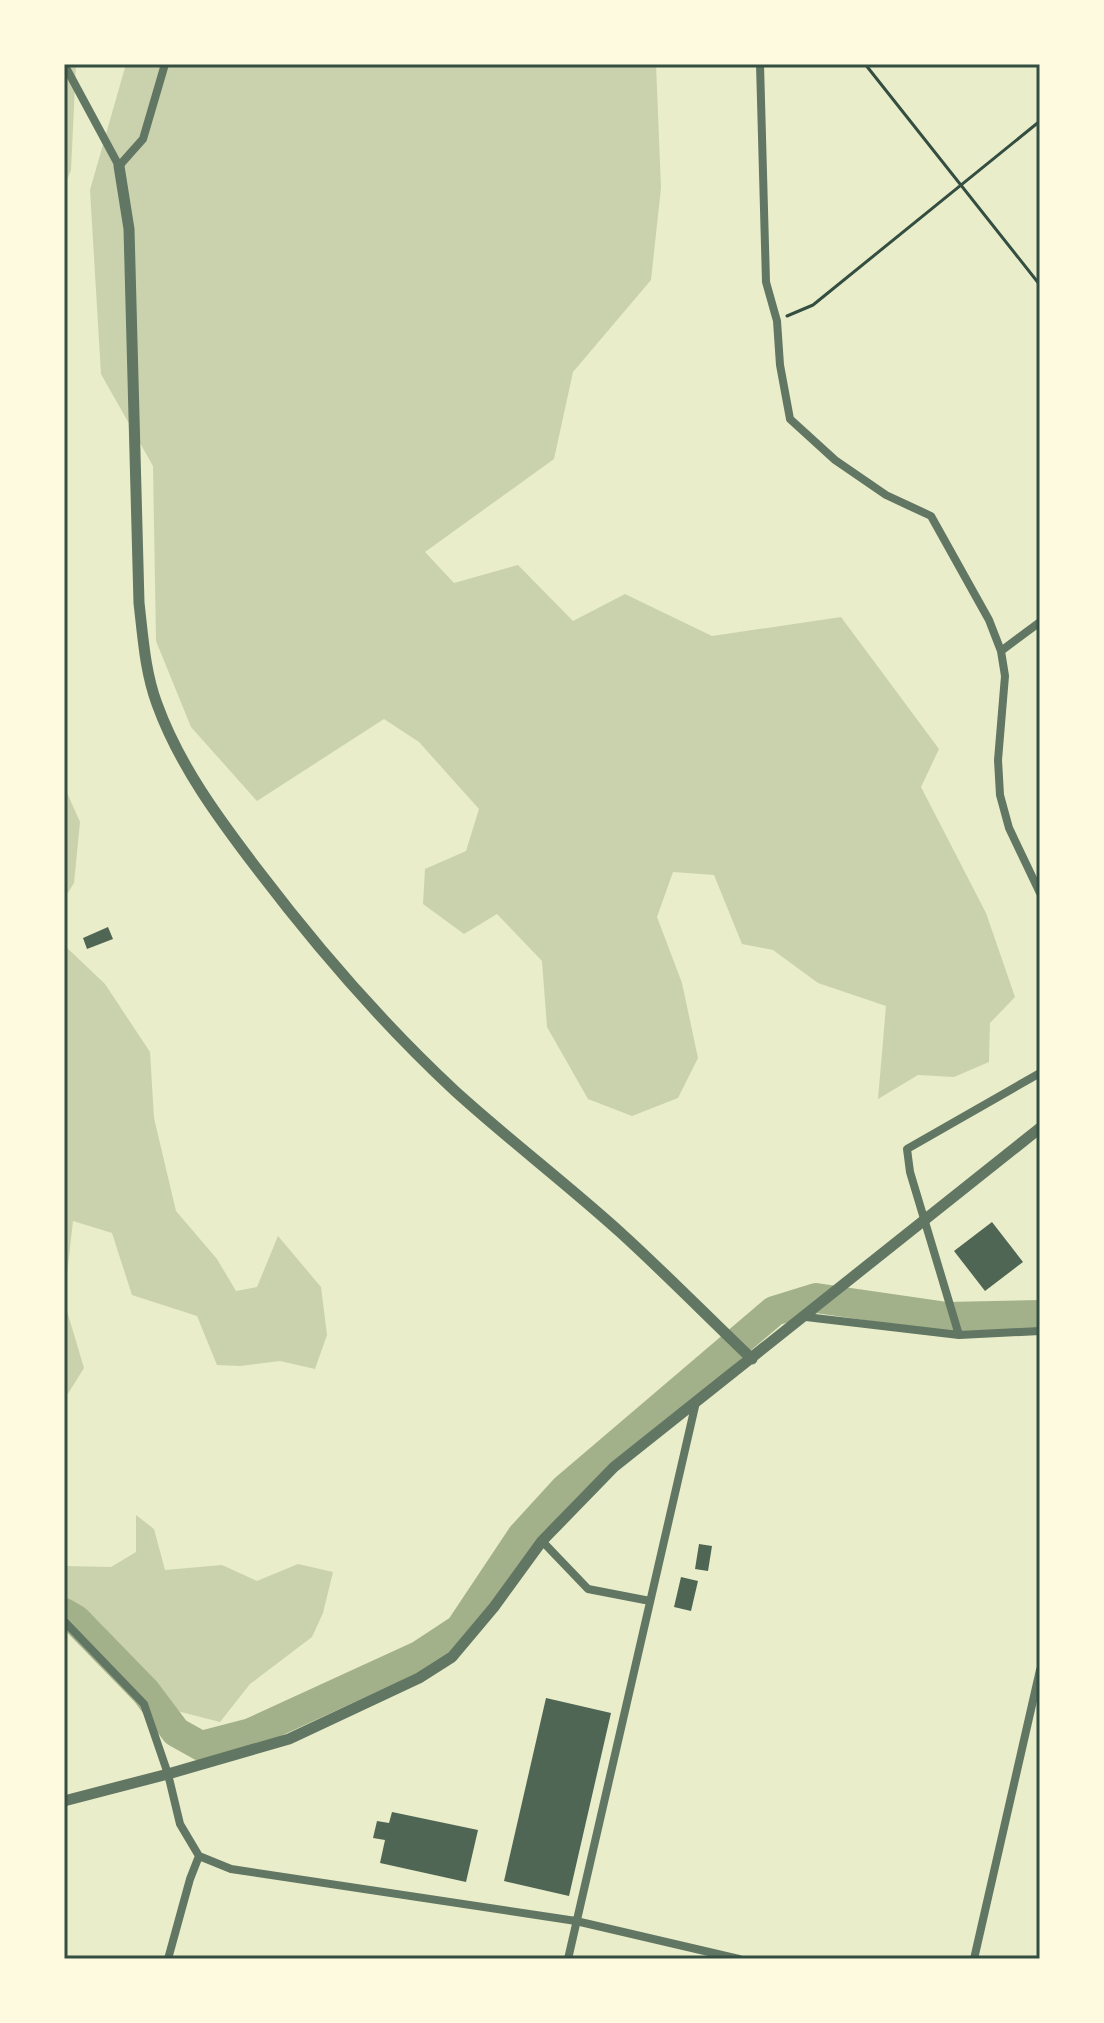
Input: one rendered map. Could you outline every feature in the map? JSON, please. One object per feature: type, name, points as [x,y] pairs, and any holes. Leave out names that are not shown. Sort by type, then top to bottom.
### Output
[{"type":"street","points":[[64,64],[119,166],[129,229],[139,603],[149,674],[156,702],[173,742],[240,846],[334,968],[383,1021],[457,1092],[620,1232],[752,1359]]},
{"type":"street","points":[[119,166],[143,139],[165,64]]},
{"type":"street","points":[[760,64],[766,282],[777,321],[780,365],[790,419],[835,460],[886,495],[931,516],[989,620],[1001,651],[1005,676],[998,760],[1000,795],[1009,828],[1040,893]]},
{"type":"street","points":[[1001,651],[1040,622]]},
{"type":"street","points":[[959,1335],[910,1172],[907,1149],[1040,1073]]},
{"type":"street","points":[[64,1801],[289,1739],[419,1678],[452,1657],[494,1607],[542,1541],[614,1467],[1040,1128]]},
{"type":"street","points":[[806,1317],[959,1335],[1040,1331]]},
{"type":"street","points":[[568,1959],[697,1401]]},
{"type":"street","points":[[542,1541],[588,1589],[650,1601]]},
{"type":"street","points":[[64,1621],[144,1704],[168,1774],[180,1824],[199,1856],[231,1869],[576,1921],[739,1959]]},
{"type":"street","points":[[974,1959],[1040,1670]]},
{"type":"street","points":[[168,1959],[199,1856]]},
{"type":"path","points":[[865,64],[1040,285]]},
{"type":"path","points":[[777,321],[813,305],[1040,121]]},
{"type":"green space","points":[[64,64],[76,64],[71,170],[64,188]]},
{"type":"green space","points":[[126,64],[656,64],[661,188],[651,280],[573,372],[554,459],[425,552],[454,583],[518,565],[573,621],[625,594],[712,636],[841,617],[939,749],[921,787],[986,913],[1015,997],[990,1023],[989,1062],[954,1077],[918,1075],[878,1099],[886,1006],[818,983],[773,950],[742,944],[714,875],[673,872],[657,917],[682,983],[698,1058],[678,1098],[632,1116],[588,1099],[547,1027],[542,961],[497,914],[464,934],[423,904],[425,869],[466,851],[479,809],[419,742],[384,719],[257,801],[191,727],[156,641],[153,466],[101,374],[90,190]]},
{"type":"green space","points":[[64,786],[80,822],[74,883],[64,899]]},
{"type":"green space","points":[[64,945],[105,984],[150,1052],[154,1118],[176,1211],[217,1259],[236,1291],[257,1287],[278,1236],[321,1287],[327,1335],[315,1369],[280,1361],[240,1366],[217,1365],[197,1316],[132,1295],[112,1233],[73,1221],[64,1301]]},
{"type":"green space","points":[[64,1301],[84,1368],[64,1400]]},
{"type":"green space","points":[[136,1515],[154,1529],[165,1570],[222,1565],[257,1581],[298,1564],[333,1572],[323,1613],[312,1637],[250,1684],[220,1722],[177,1711],[73,1608],[64,1604],[64,1566],[111,1567],[136,1552]]},
{"type":"building","points":[[108,927],[113,939],[87,949],[83,938]]},
{"type":"building","points":[[992,1222],[1023,1262],[985,1291],[954,1251]]},
{"type":"building","points":[[699,1544],[712,1546],[708,1571],[695,1569]]},
{"type":"building","points":[[681,1577],[698,1581],[691,1611],[674,1607]]},
{"type":"building","points":[[546,1698],[611,1713],[569,1896],[504,1881]]},
{"type":"building","points":[[392,1812],[478,1830],[466,1882],[380,1863],[385,1840],[373,1838],[377,1821],[389,1823]]},
{"type":"waterway","points":[[64,1613],[76,1620],[146,1692],[176,1732],[201,1746],[251,1733],[419,1656],[460,1629],[522,1536],[564,1490],[774,1311],[816,1298],[947,1317],[1040,1315]]}]
